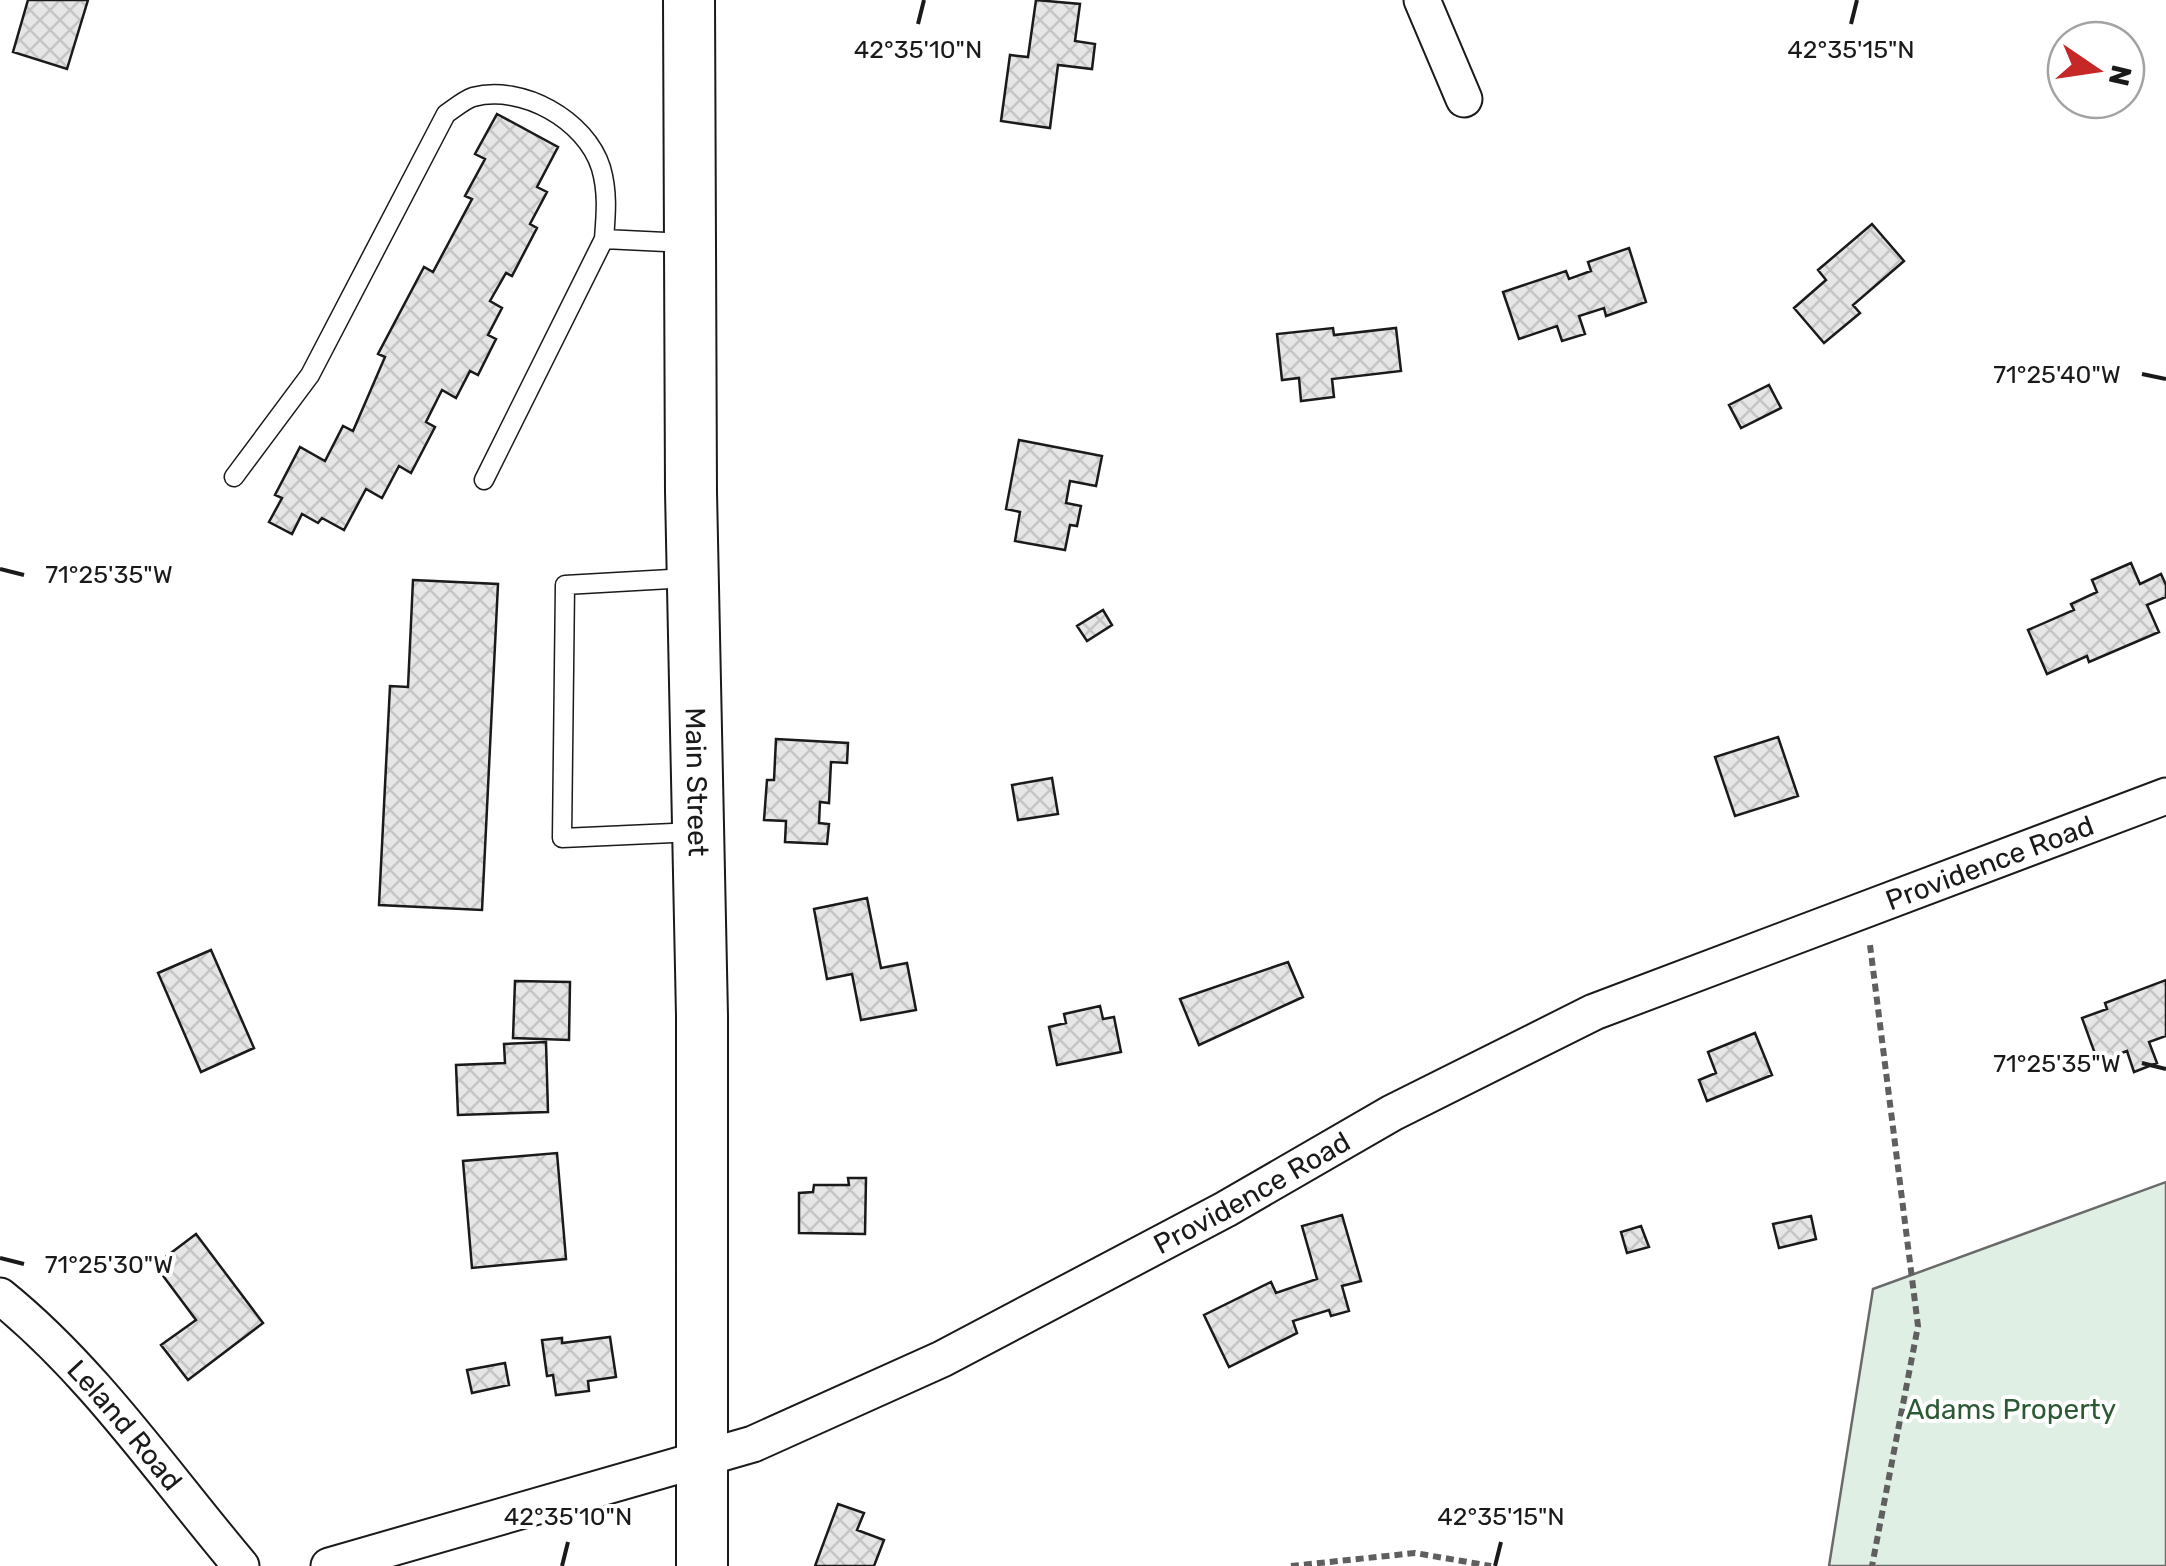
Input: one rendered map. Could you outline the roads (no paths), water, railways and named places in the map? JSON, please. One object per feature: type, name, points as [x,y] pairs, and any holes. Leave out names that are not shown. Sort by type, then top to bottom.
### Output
[{"type":"main road","name":"Main Street","points":[[689,0],[702,1566]]},
{"type":"street","points":[[1422,0],[1464,99]]},
{"type":"street","name":"Providence Road","points":[[329,1566],[753,1444],[942,1359],[1226,1209],[1392,1113],[1594,1012],[2166,796]]},
{"type":"street","name":"Leland Road","points":[[0,1296],[34,1324],[91,1387],[240,1566]]},
{"type":"lane","points":[[234,477],[310,375],[446,114],[470,98],[498,95],[545,107],[580,130],[600,165],[607,200],[604,239],[484,480]]},
{"type":"lane","points":[[604,239],[692,243]]},
{"type":"lane","points":[[693,578],[565,585],[562,838],[698,832]]},
{"type":"park label","name":"Adams Property","points":[[2011,1409]]}]
